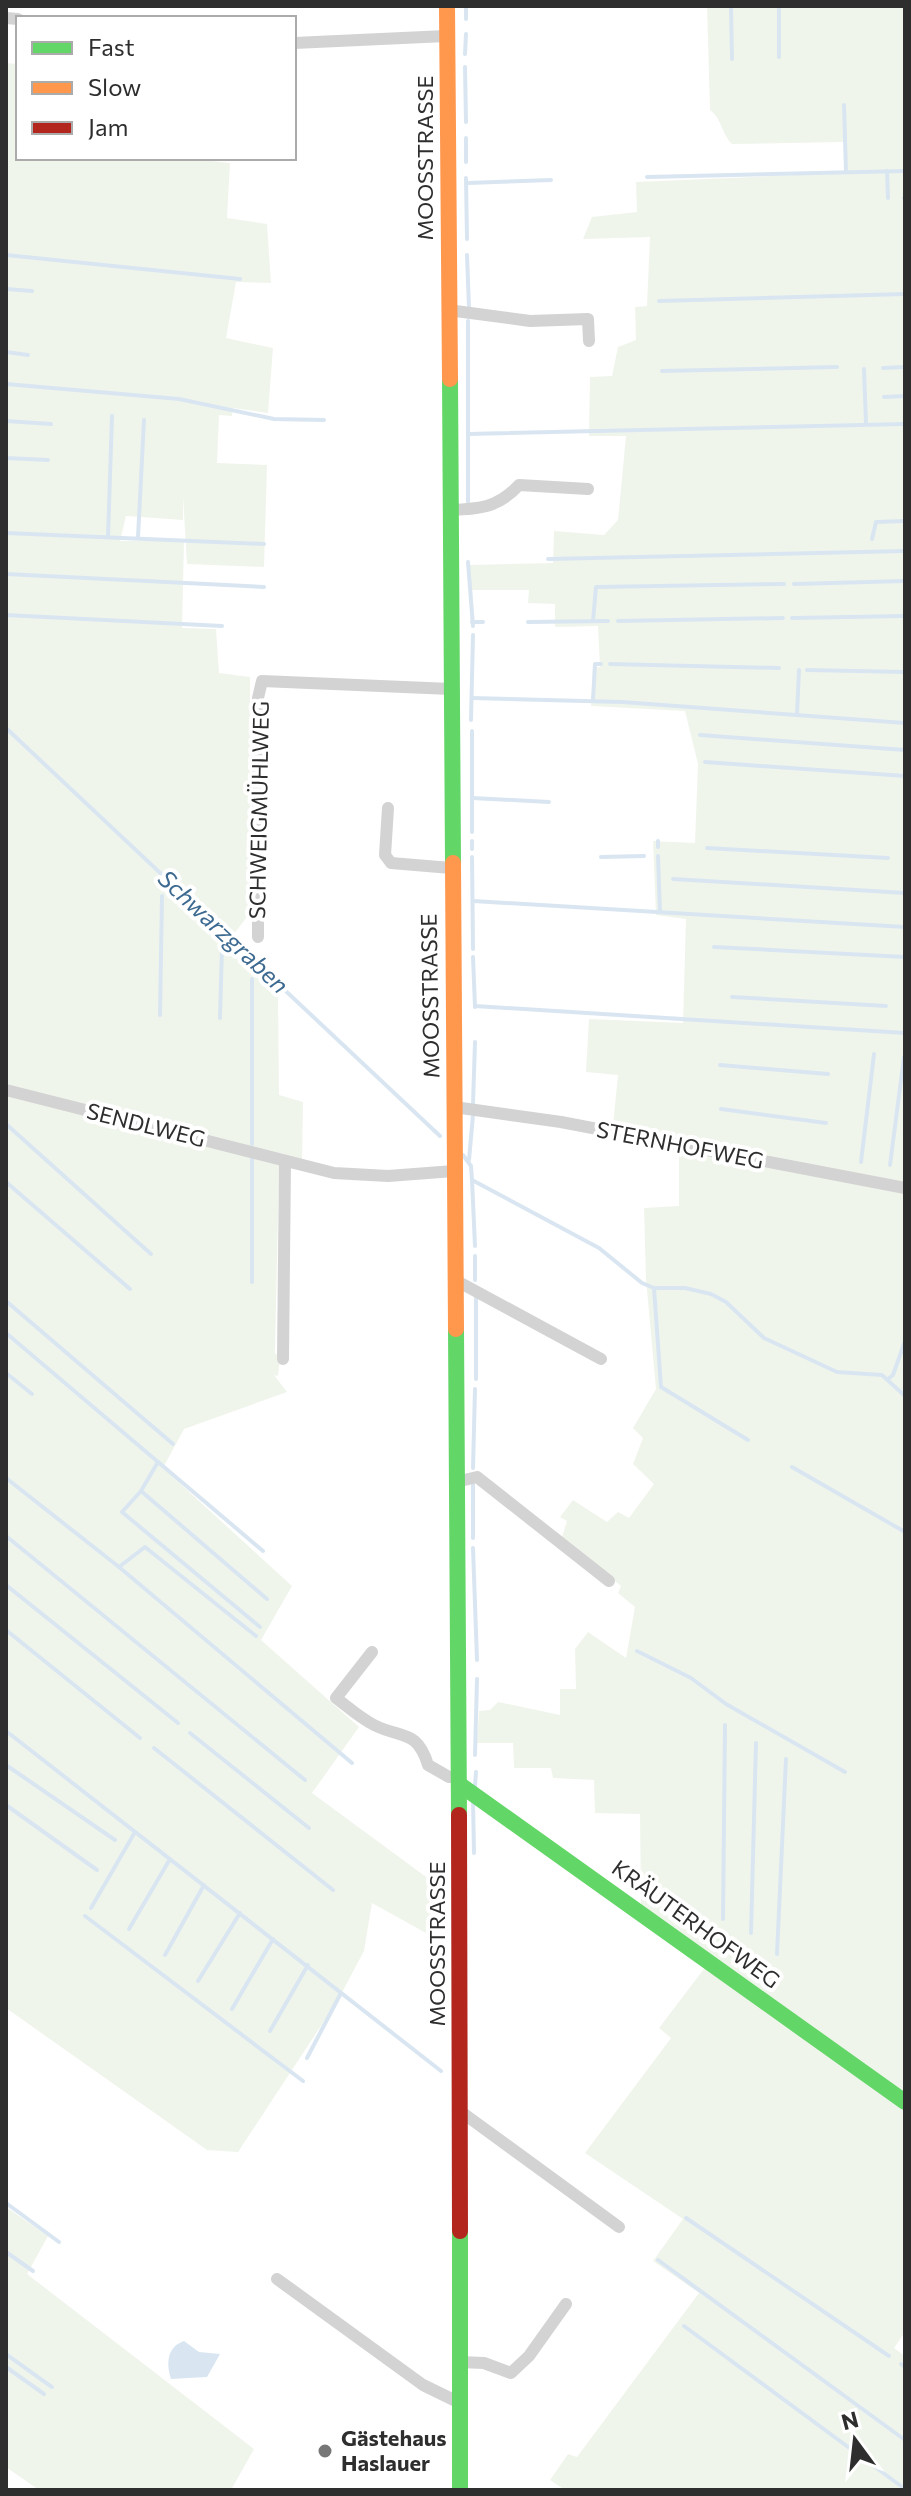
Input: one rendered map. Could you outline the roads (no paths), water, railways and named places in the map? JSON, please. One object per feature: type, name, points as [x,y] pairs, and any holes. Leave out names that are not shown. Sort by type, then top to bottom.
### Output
[{"type":"street","name":"MOOSSTRASSE","points":[[447,6],[459,1780],[460,2490]]},
{"type":"street","points":[[296,43],[446,36]]},
{"type":"street","points":[[448,310],[530,321],[588,319],[589,341]]},
{"type":"street","points":[[450,510],[483,509],[505,500],[519,485],[588,489]]},
{"type":"street","name":"SCHWEIGMÜHLWEG","points":[[258,937],[258,698],[262,681],[451,689]]},
{"type":"street","points":[[388,808],[385,855],[391,863],[451,868]]},
{"type":"street","name":"SENDLWEG","points":[[6,1090],[334,1173],[388,1176],[454,1171]]},
{"type":"street","name":"STERNHOFWEG","points":[[454,1107],[561,1122],[905,1188]]},
{"type":"street","points":[[283,1359],[285,1161]]},
{"type":"street","points":[[455,1280],[601,1359]]},
{"type":"street","points":[[456,1482],[477,1477],[609,1581]]},
{"type":"street","points":[[372,1652],[336,1698],[374,1725],[413,1738],[422,1746],[428,1765],[459,1780]]},
{"type":"street","name":"KRÄUTERHOFWEG","points":[[459,1780],[905,2102]]},
{"type":"street","points":[[460,2111],[619,2227]]},
{"type":"street","points":[[277,2279],[423,2385],[460,2403]]},
{"type":"street","points":[[460,2362],[484,2363],[511,2373],[529,2356],[566,2304]]},
{"type":"waterway","points":[[466,6],[466,19]]},
{"type":"waterway","points":[[731,6],[732,59]]},
{"type":"waterway","points":[[779,6],[779,57]]},
{"type":"waterway","points":[[465,54],[466,34]]},
{"type":"waterway","points":[[465,67],[466,122]]},
{"type":"waterway","points":[[844,105],[846,172]]},
{"type":"waterway","points":[[466,138],[466,162]]},
{"type":"waterway","points":[[887,171],[888,198]]},
{"type":"waterway","points":[[647,177],[905,171]]},
{"type":"waterway","points":[[466,178],[467,239]]},
{"type":"waterway","points":[[467,183],[551,180]]},
{"type":"waterway","points":[[6,255],[240,279]]},
{"type":"waterway","points":[[467,255],[469,308]]},
{"type":"waterway","points":[[6,289],[32,291]]},
{"type":"waterway","points":[[659,301],[905,294]]},
{"type":"waterway","points":[[468,321],[468,506]]},
{"type":"waterway","points":[[6,352],[28,355]]},
{"type":"waterway","points":[[662,371],[837,367]]},
{"type":"waterway","points":[[883,368],[905,367]]},
{"type":"waterway","points":[[864,369],[866,424]]},
{"type":"waterway","points":[[6,384],[179,399],[274,419],[324,420]]},
{"type":"waterway","points":[[884,397],[905,396]]},
{"type":"waterway","points":[[108,537],[112,416]]},
{"type":"waterway","points":[[138,537],[144,420]]},
{"type":"waterway","points":[[6,421],[51,424]]},
{"type":"waterway","points":[[468,434],[905,424]]},
{"type":"waterway","points":[[6,458],[48,460]]},
{"type":"waterway","points":[[872,539],[876,522],[905,521]]},
{"type":"waterway","points":[[6,533],[264,544]]},
{"type":"waterway","points":[[548,559],[905,551]]},
{"type":"waterway","points":[[468,562],[473,626]]},
{"type":"waterway","points":[[6,574],[264,587]]},
{"type":"waterway","points":[[794,584],[905,581]]},
{"type":"waterway","points":[[593,621],[596,587],[784,584]]},
{"type":"waterway","points":[[6,615],[222,626]]},
{"type":"waterway","points":[[792,618],[905,616]]},
{"type":"waterway","points":[[618,621],[783,618]]},
{"type":"waterway","points":[[528,622],[608,621]]},
{"type":"waterway","points":[[472,622],[483,622]]},
{"type":"waterway","points":[[471,720],[473,635]]},
{"type":"waterway","points":[[593,700],[595,664],[601,664]]},
{"type":"waterway","points":[[610,664],[779,668]]},
{"type":"waterway","points":[[797,715],[799,670]]},
{"type":"waterway","points":[[807,670],[905,672]]},
{"type":"waterway","points":[[472,698],[622,702],[905,723]]},
{"type":"waterway","name":"Schwarzgraben","points":[[6,728],[440,1136]]},
{"type":"waterway","points":[[472,731],[472,832]]},
{"type":"waterway","points":[[700,735],[905,750]]},
{"type":"waterway","points":[[705,762],[905,776]]},
{"type":"waterway","points":[[472,798],[549,802]]},
{"type":"waterway","points":[[472,841],[472,849]]},
{"type":"waterway","points":[[658,841],[658,847]]},
{"type":"waterway","points":[[707,848],[888,858]]},
{"type":"waterway","points":[[601,857],[644,856]]},
{"type":"waterway","points":[[658,856],[660,912]]},
{"type":"waterway","points":[[472,857],[473,949]]},
{"type":"waterway","points":[[673,879],[905,893]]},
{"type":"waterway","points":[[160,1015],[162,896]]},
{"type":"waterway","points":[[473,901],[905,927]]},
{"type":"waterway","points":[[220,1018],[222,947]]},
{"type":"waterway","points":[[714,947],[905,957]]},
{"type":"waterway","points":[[473,957],[475,1007]]},
{"type":"waterway","points":[[252,979],[252,1144]]},
{"type":"waterway","points":[[732,997],[886,1006]]},
{"type":"waterway","points":[[475,1006],[905,1033]]},
{"type":"waterway","points":[[473,1104],[475,1042]]},
{"type":"waterway","points":[[861,1162],[874,1054]]},
{"type":"waterway","points":[[890,1165],[904,1057]]},
{"type":"waterway","points":[[720,1065],[828,1074]]},
{"type":"waterway","points":[[721,1109],[826,1123]]},
{"type":"waterway","points":[[469,1160],[473,1115]]},
{"type":"waterway","points":[[6,1124],[151,1254]]},
{"type":"waterway","name":"Schwarzgraben","points":[[463,1155],[471,1166],[472,1180],[599,1248],[642,1283],[654,1288],[685,1288],[711,1294],[726,1302],[764,1338],[837,1372],[882,1375],[905,1396]]},
{"type":"waterway","points":[[252,1156],[252,1282]]},
{"type":"waterway","points":[[472,1180],[475,1246]]},
{"type":"waterway","points":[[6,1182],[130,1289]]},
{"type":"waterway","points":[[475,1256],[475,1280]]},
{"type":"waterway","points":[[654,1288],[661,1387],[748,1440]]},
{"type":"waterway","points":[[476,1293],[476,1379]]},
{"type":"waterway","points":[[6,1301],[173,1444]]},
{"type":"waterway","points":[[6,1333],[263,1551]]},
{"type":"waterway","points":[[888,1379],[893,1375],[905,1341]]},
{"type":"waterway","points":[[6,1373],[32,1394]]},
{"type":"waterway","points":[[473,1468],[475,1389]]},
{"type":"waterway","points":[[158,1462],[141,1491],[267,1599]]},
{"type":"waterway","points":[[792,1467],[905,1532]]},
{"type":"waterway","points":[[6,1478],[119,1567],[352,1763]]},
{"type":"waterway","points":[[473,1482],[473,1538]]},
{"type":"waterway","points":[[141,1491],[122,1512],[260,1627]]},
{"type":"waterway","points":[[6,1536],[305,1780]]},
{"type":"waterway","points":[[119,1567],[145,1547],[256,1636]]},
{"type":"waterway","points":[[473,1548],[477,1660]]},
{"type":"waterway","points":[[6,1585],[178,1723]]},
{"type":"waterway","points":[[6,1630],[140,1738]]},
{"type":"waterway","points":[[637,1651],[691,1678],[726,1704],[845,1772]]},
{"type":"waterway","points":[[475,1755],[477,1679]]},
{"type":"waterway","points":[[723,1919],[725,1725]]},
{"type":"waterway","points":[[6,1731],[441,2071]]},
{"type":"waterway","points":[[190,1733],[309,1828]]},
{"type":"waterway","points":[[751,1933],[756,1743]]},
{"type":"waterway","points":[[154,1748],[333,1890]]},
{"type":"waterway","points":[[777,1954],[786,1759]]},
{"type":"waterway","points":[[6,1765],[115,1840]]},
{"type":"waterway","points":[[475,1786],[476,1772]]},
{"type":"waterway","points":[[473,1800],[474,1853]]},
{"type":"waterway","points":[[6,1805],[97,1870]]},
{"type":"waterway","points":[[91,1908],[135,1832]]},
{"type":"waterway","points":[[129,1929],[170,1859]]},
{"type":"waterway","points":[[165,1955],[204,1885]]},
{"type":"waterway","points":[[198,1981],[240,1913]]},
{"type":"waterway","points":[[85,1916],[303,2081]]},
{"type":"waterway","points":[[232,2009],[273,1939]]},
{"type":"waterway","points":[[270,2031],[308,1965]]},
{"type":"waterway","points":[[307,2058],[341,1993]]},
{"type":"waterway","points":[[6,2203],[59,2242]]},
{"type":"waterway","points":[[686,2218],[889,2356]]},
{"type":"waterway","points":[[6,2252],[33,2271]]},
{"type":"waterway","points":[[658,2260],[905,2440]]},
{"type":"waterway","points":[[684,2326],[905,2489]]},
{"type":"waterway","points":[[6,2354],[52,2387]]},
{"type":"waterway","points":[[901,2364],[905,2367]]},
{"type":"waterway","points":[[6,2367],[44,2394]]},
{"type":"place","name":"Gästehaus Haslauer","points":[[325,2451]]}]
